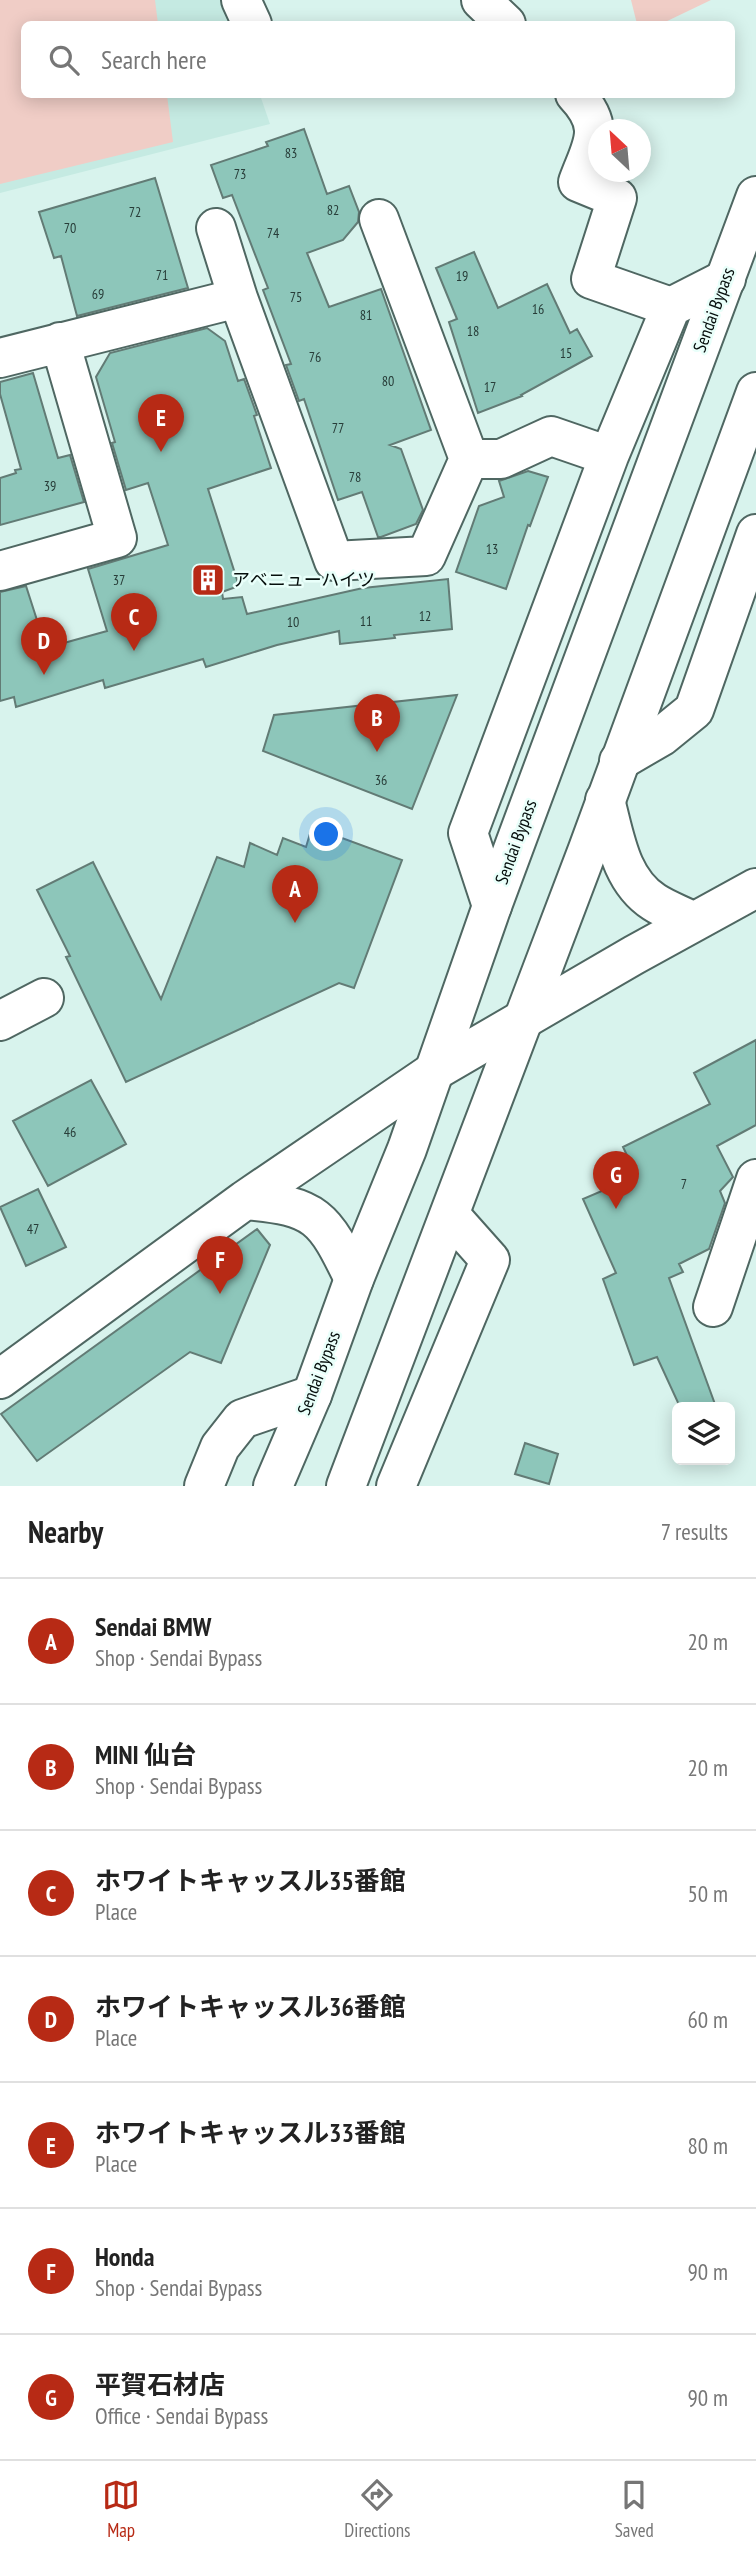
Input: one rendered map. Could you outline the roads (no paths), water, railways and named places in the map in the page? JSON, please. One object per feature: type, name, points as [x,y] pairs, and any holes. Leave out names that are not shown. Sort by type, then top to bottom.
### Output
[{"type":"main road","points":[[241,0],[251,21]]},
{"type":"main road","points":[[481,0],[503,21]]},
{"type":"main road","points":[[579,98],[590,110],[596,135],[578,183],[617,198],[590,279],[671,307]]},
{"type":"main road","name":"Sendai Bypass","points":[[273,1486],[312,1395],[354,1279],[436,1070],[492,905],[756,196]]},
{"type":"main road","points":[[216,228],[238,298],[334,561],[426,556],[469,459],[379,219]]},
{"type":"main road","points":[[492,905],[468,833],[609,456],[671,307],[726,279]]},
{"type":"main road","points":[[0,358],[238,298]]},
{"type":"main road","points":[[0,570],[117,538],[60,342]]},
{"type":"main road","points":[[346,1486],[524,1021],[756,392]]},
{"type":"main road","points":[[469,459],[501,460],[551,436],[609,456]]},
{"type":"main road","points":[[619,761],[662,736],[694,710],[756,534]]},
{"type":"main road","points":[[605,800],[622,863],[634,886],[654,902],[694,922]]},
{"type":"main road","points":[[0,1379],[245,1200],[436,1070],[756,888]]},
{"type":"main road","points":[[0,1021],[44,998]]},
{"type":"main road","points":[[713,1307],[756,1179]]},
{"type":"main road","points":[[245,1200],[271,1202],[314,1215],[331,1233],[354,1279]]},
{"type":"main road","points":[[396,1486],[490,1260],[450,1215]]},
{"type":"main road","points":[[204,1486],[220,1447],[242,1419],[312,1395]]},
{"type":"place","name":"ホワイトキャッスル33番館","points":[[161,452]]},
{"type":"place","name":"アベニューハイツ","points":[[208,580]]},
{"type":"place","name":"ホワイトキャッスル35番館","points":[[134,651]]},
{"type":"place","name":"ホワイトキャッスル36番館","points":[[44,675]]},
{"type":"place","name":"MINI 仙台","points":[[377,752]]},
{"type":"place","name":"Sendai BMW","points":[[295,923]]},
{"type":"place","name":"平賀石材店","points":[[616,1209]]},
{"type":"place","name":"Honda","points":[[220,1294]]}]
